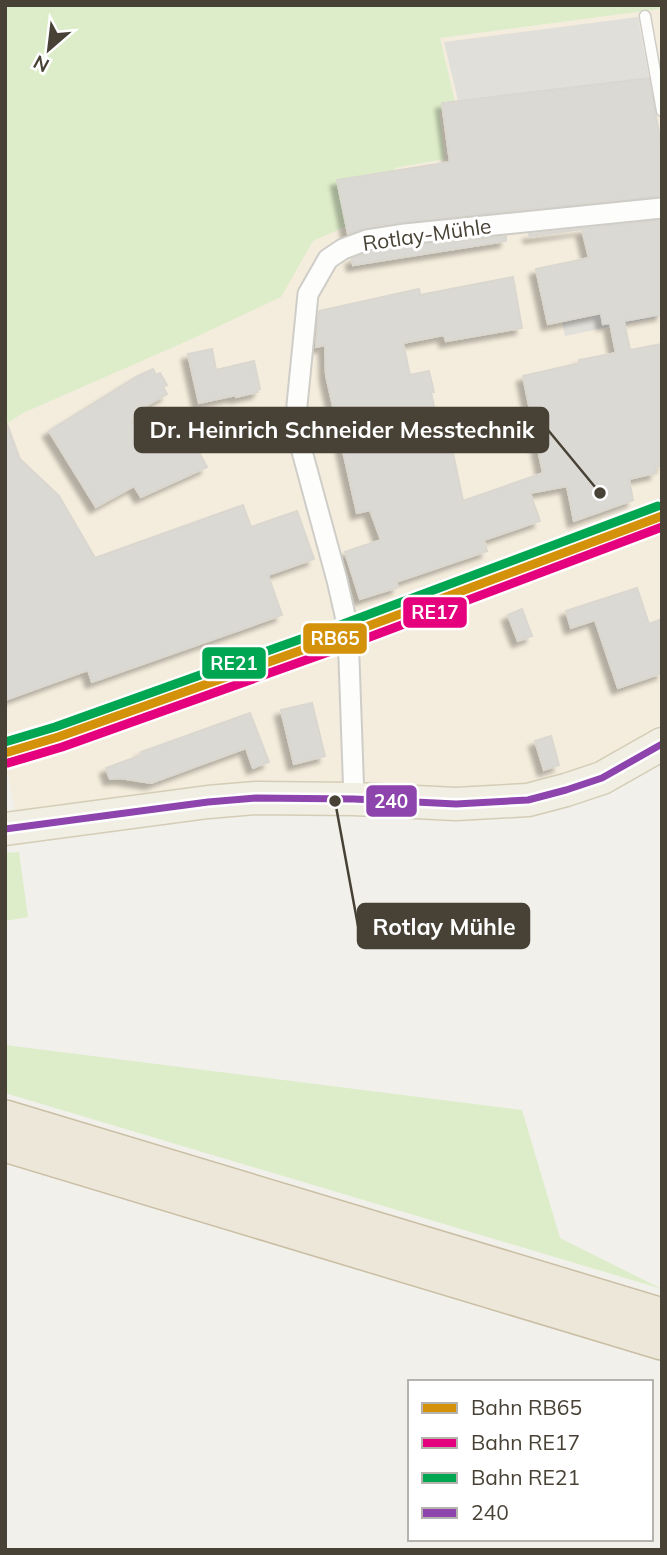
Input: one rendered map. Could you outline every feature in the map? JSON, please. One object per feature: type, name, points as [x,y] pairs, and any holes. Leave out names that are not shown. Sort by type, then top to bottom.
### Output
[{"type":"highway","points":[[5,1118],[662,1316]]},
{"type":"highway","points":[[5,1144],[662,1342]]},
{"type":"main road","points":[[5,829],[244,799],[354,799],[456,804],[528,800],[602,778],[662,744]]},
{"type":"street","name":"Rotlay-Mühle","points":[[354,799],[345,615],[297,433],[297,405],[308,294],[317,276],[328,259],[343,249],[367,240],[662,208]]},
{"type":"lane","points":[[645,16],[662,111]]},
{"type":"shaded area","points":[[661,9],[662,757],[632,778],[222,812],[21,841],[5,761],[5,425],[23,413],[280,297],[313,241],[356,222],[395,168],[445,159],[439,111],[457,109],[440,38]]},
{"type":"shaded area","points":[[638,17],[662,149],[662,192],[356,239],[352,224],[398,214],[399,170],[450,162],[445,117],[461,113],[444,42]]},
{"type":"shaded area","points":[[662,302],[662,316],[565,336],[562,322]]},
{"type":"green space","points":[[5,5],[662,5],[662,14],[660,9],[440,38],[457,110],[439,111],[445,159],[395,168],[394,211],[356,222],[313,241],[281,297],[23,413],[5,425]]},
{"type":"green space","points":[[19,852],[28,917],[5,921],[5,853]]},
{"type":"green space","points":[[5,1045],[522,1110],[560,1238],[662,1289],[5,1093]]},
{"type":"building","points":[[649,78],[662,149],[662,196],[404,222],[365,228],[348,234],[337,180],[450,162],[442,103]]},
{"type":"building","points":[[662,220],[662,314],[624,321],[630,350],[662,344],[662,466],[655,467],[656,473],[629,479],[633,500],[574,521],[567,486],[530,493],[540,521],[484,540],[487,551],[396,582],[398,587],[360,599],[345,552],[381,540],[370,510],[357,513],[326,375],[325,345],[316,347],[319,311],[419,289],[420,295],[513,277],[522,328],[446,341],[444,335],[403,343],[410,375],[429,371],[441,440],[450,439],[463,501],[543,473],[523,376],[616,353],[610,323],[603,324],[601,313],[548,324],[536,269],[589,258],[582,229],[530,237],[529,234]]},
{"type":"building","points":[[506,236],[506,241],[353,265],[352,259],[370,252]]},
{"type":"building","points":[[212,349],[216,370],[254,361],[260,389],[258,392],[199,403],[188,354]]},
{"type":"building","points":[[153,369],[156,375],[160,373],[167,385],[163,387],[167,394],[144,407],[147,412],[131,422],[145,449],[187,430],[207,467],[141,497],[134,486],[96,507],[49,431]]},
{"type":"building","points":[[5,424],[20,459],[59,496],[95,558],[243,505],[251,527],[297,511],[314,559],[268,575],[282,615],[92,682],[88,670],[5,700]]},
{"type":"building","points":[[637,588],[649,624],[662,619],[662,673],[618,688],[595,620],[571,628],[566,611]]},
{"type":"building","points":[[522,609],[532,636],[518,641],[508,615]]},
{"type":"building","points":[[312,703],[325,756],[294,764],[281,710]]},
{"type":"building","points":[[250,713],[269,762],[253,768],[246,748],[151,783],[110,779],[106,768],[142,755],[141,752]]},
{"type":"building","points":[[551,736],[559,765],[544,770],[535,741]]},
{"type":"rail line","name":"RE21","points":[[5,742],[55,727],[343,624],[658,506]]},
{"type":"rail line","name":"RB65","points":[[5,753],[58,737],[347,634],[662,516]]},
{"type":"rail line","name":"RE17","points":[[8,763],[62,747],[351,644],[662,527]]},
{"type":"transit line","name":"240","points":[[5,829],[256,798],[456,804],[528,800],[602,778],[662,744]]},
{"type":"place","name":"Dr. Heinrich Schneider Messtechnik","points":[[600,493]]},
{"type":"place","name":"Rotlay Mühle","points":[[335,801]]}]
